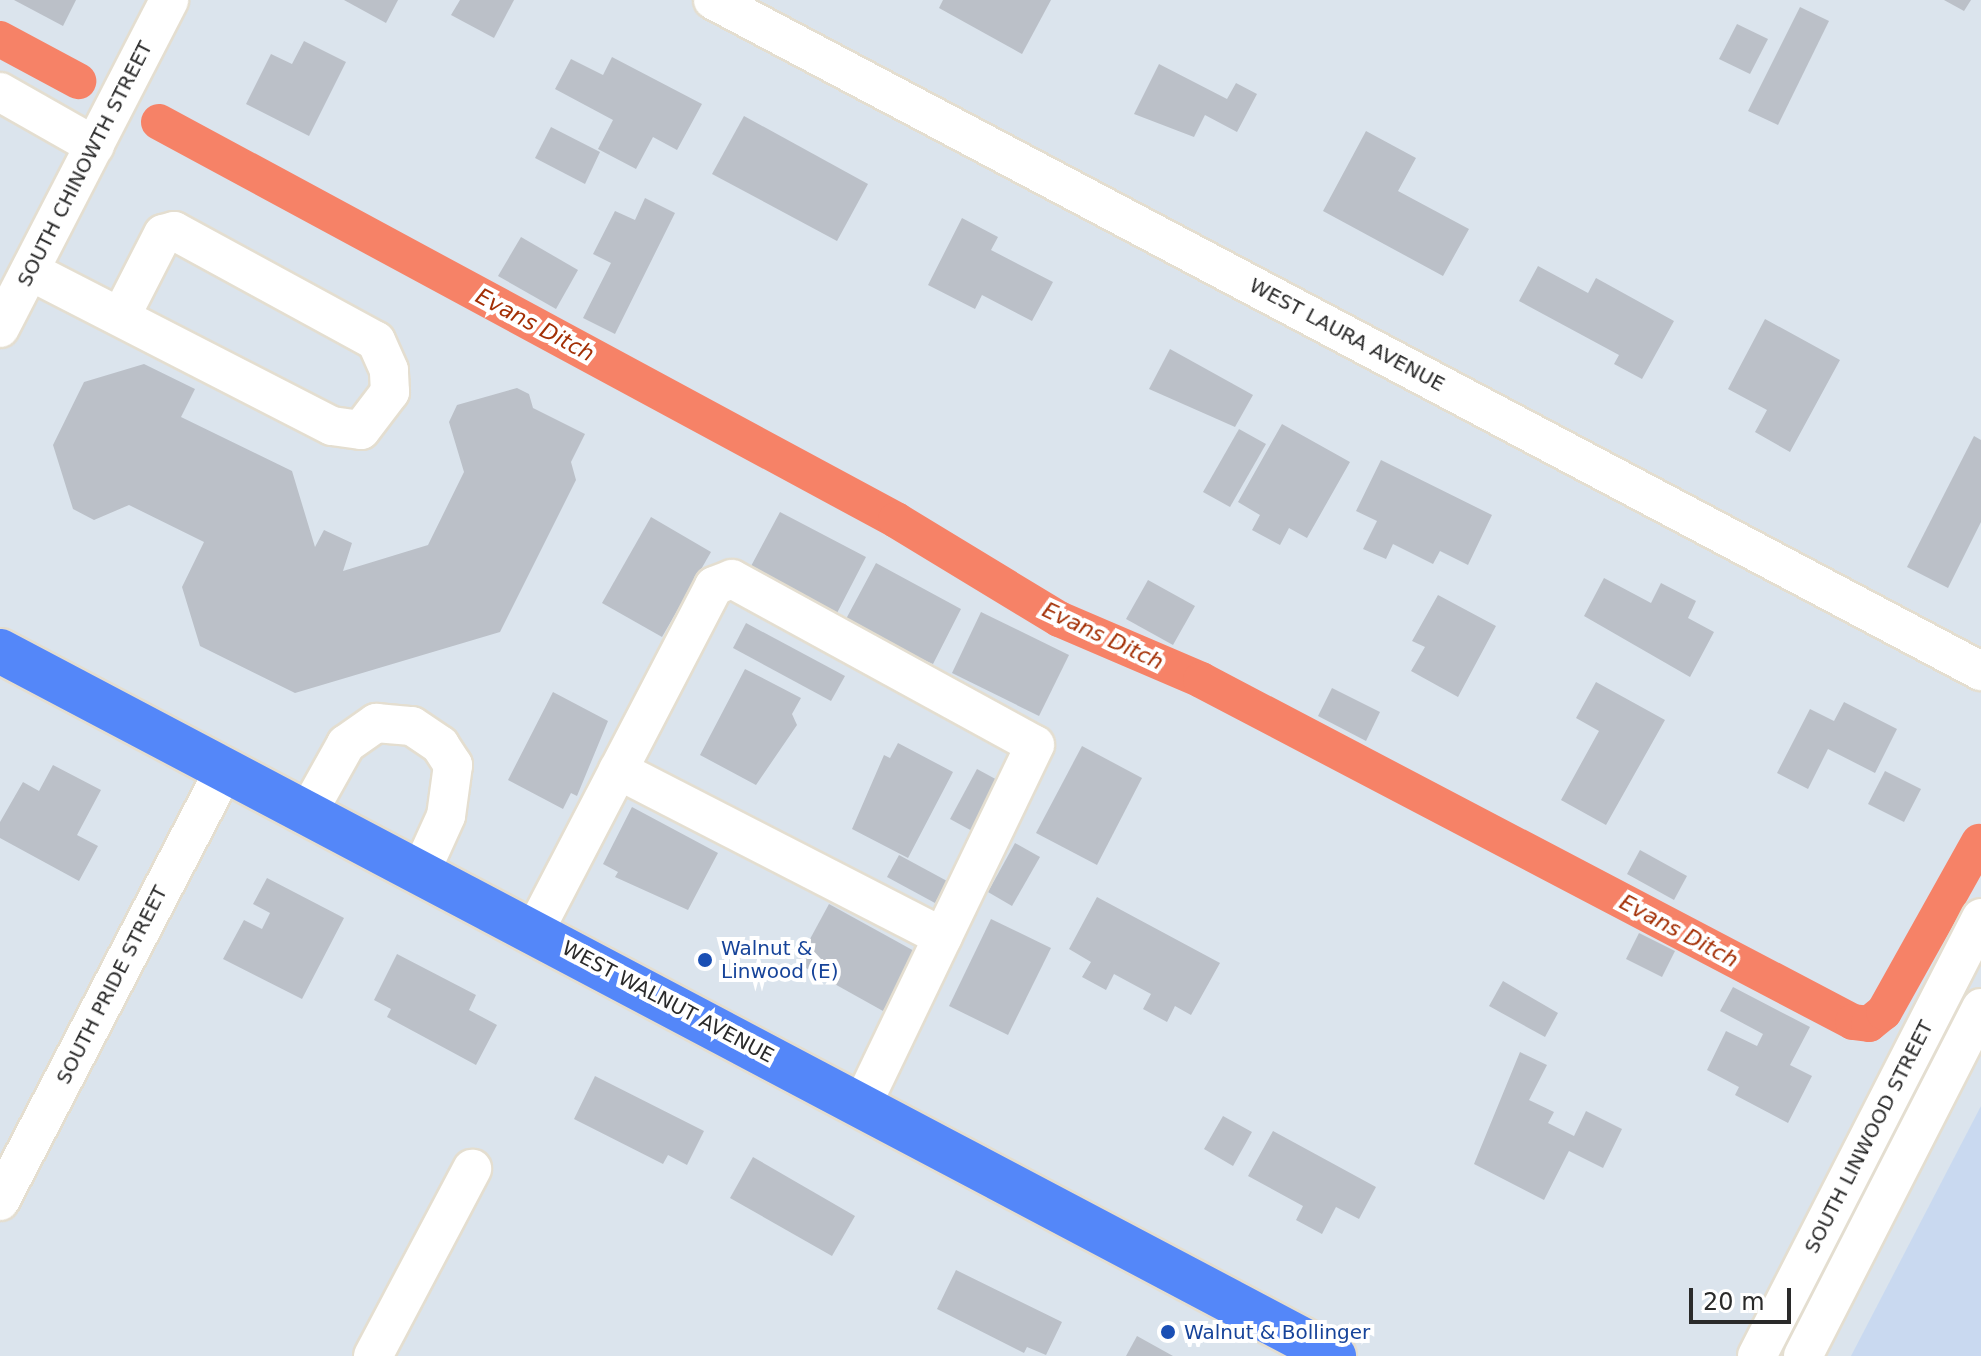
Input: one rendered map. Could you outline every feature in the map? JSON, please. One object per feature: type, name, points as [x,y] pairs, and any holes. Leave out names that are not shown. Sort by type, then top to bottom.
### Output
[{"type":"main road","name":"WEST WALNUT AVENUE","points":[[0,651],[862,1104],[1315,1352]]},
{"type":"street","name":"SOUTH CHINOWTH STREET","points":[[0,328],[169,0]]},
{"type":"street","name":"WEST LAURA AVENUE","points":[[713,0],[1981,671]]},
{"type":"street","points":[[0,92],[95,146]]},
{"type":"street","points":[[30,271],[332,426],[361,430],[390,392],[376,341],[174,231],[163,234],[121,316]]},
{"type":"street","points":[[534,932],[714,586],[732,579],[1035,745],[862,1104]]},
{"type":"street","points":[[308,812],[346,744],[376,723],[412,726],[440,745],[453,765],[446,816],[421,871]]},
{"type":"street","name":"SOUTH PRIDE STREET","points":[[0,1201],[225,769]]},
{"type":"street","points":[[618,770],[943,937]]},
{"type":"street","name":"SOUTH LINWOOD STREET","points":[[1757,1356],[1966,980],[1981,918]]},
{"type":"street","name":"SOUTH LINWOOD STREET","points":[[1803,1356],[1981,1008]]},
{"type":"street","points":[[373,1356],[472,1169]]},
{"type":"shaded area","points":[[1981,1106],[1981,1356],[1851,1356]]},
{"type":"building","points":[[14,0],[76,0],[63,26]]},
{"type":"building","points":[[344,0],[398,0],[386,23]]},
{"type":"building","points":[[460,0],[514,0],[494,38],[451,15]]},
{"type":"building","points":[[943,0],[1051,0],[1022,54],[939,8]]},
{"type":"building","points":[[1944,0],[1971,0],[1964,11]]},
{"type":"building","points":[[1800,7],[1829,21],[1778,125],[1748,111]]},
{"type":"building","points":[[1737,24],[1768,39],[1750,74],[1719,59]]},
{"type":"building","points":[[304,41],[346,62],[309,136],[246,104],[271,54],[292,64]]},
{"type":"building","points":[[612,57],[702,104],[677,150],[653,137],[636,169],[598,149],[613,120],[555,89],[571,59],[603,75]]},
{"type":"building","points":[[1159,64],[1227,99],[1236,83],[1257,94],[1237,132],[1205,115],[1194,137],[1134,114]]},
{"type":"building","points":[[744,116],[868,184],[837,241],[712,174]]},
{"type":"building","points":[[551,127],[600,152],[585,184],[535,158]]},
{"type":"building","points":[[1366,131],[1416,158],[1398,191],[1469,229],[1443,276],[1323,211]]},
{"type":"building","points":[[645,198],[675,213],[615,334],[583,318],[611,263],[593,254],[615,211],[635,220]]},
{"type":"building","points":[[962,218],[998,237],[991,250],[1053,282],[1032,321],[982,295],[975,309],[928,285]]},
{"type":"building","points":[[521,237],[578,270],[556,309],[498,276]]},
{"type":"building","points":[[1538,266],[1588,293],[1596,278],[1674,321],[1642,379],[1614,364],[1619,355],[1519,301]]},
{"type":"building","points":[[1765,319],[1840,360],[1790,452],[1755,432],[1767,410],[1728,389]]},
{"type":"building","points":[[1170,349],[1253,395],[1235,427],[1149,389]]},
{"type":"building","points":[[144,364],[195,389],[181,417],[292,471],[315,547],[324,530],[352,543],[343,571],[428,545],[464,472],[449,422],[457,405],[517,388],[529,394],[533,408],[585,434],[571,462],[576,480],[500,632],[295,693],[200,646],[182,587],[204,542],[129,505],[94,520],[73,509],[53,445],[84,382]]},
{"type":"building","points":[[1282,424],[1350,462],[1307,538],[1289,528],[1280,545],[1252,530],[1260,515],[1238,502]]},
{"type":"building","points":[[1239,429],[1266,444],[1230,507],[1203,492]]},
{"type":"building","points":[[1974,436],[1981,440],[1981,522],[1948,588],[1907,567]]},
{"type":"building","points":[[1381,460],[1492,515],[1468,565],[1440,551],[1433,564],[1393,544],[1386,559],[1363,549],[1377,521],[1356,511]]},
{"type":"building","points":[[780,512],[866,557],[837,613],[762,581],[765,576],[750,568]]},
{"type":"building","points":[[651,517],[711,552],[662,637],[602,603]]},
{"type":"building","points":[[876,563],[961,609],[933,664],[859,632],[862,627],[846,619]]},
{"type":"building","points":[[1604,578],[1651,603],[1661,583],[1696,601],[1688,618],[1714,632],[1690,677],[1584,616]]},
{"type":"building","points":[[1148,580],[1195,606],[1173,645],[1126,619]]},
{"type":"building","points":[[1438,595],[1496,626],[1458,697],[1411,671],[1425,647],[1412,641]]},
{"type":"building","points":[[981,612],[1069,655],[1039,716],[952,673]]},
{"type":"building","points":[[746,623],[845,676],[831,701],[733,648]]},
{"type":"building","points":[[745,669],[801,698],[792,714],[797,725],[756,785],[700,755]]},
{"type":"building","points":[[1596,682],[1665,720],[1606,825],[1561,800],[1599,731],[1576,718]]},
{"type":"building","points":[[1332,688],[1380,712],[1366,741],[1318,716]]},
{"type":"building","points":[[553,692],[608,721],[577,796],[571,793],[563,809],[508,780]]},
{"type":"building","points":[[1844,702],[1897,729],[1875,773],[1828,749],[1808,789],[1777,773],[1810,709],[1834,721]]},
{"type":"building","points":[[898,743],[953,772],[908,858],[852,829],[884,755],[890,758]]},
{"type":"building","points":[[1082,746],[1142,778],[1097,865],[1036,833]]},
{"type":"building","points":[[53,765],[101,790],[77,835],[98,846],[79,881],[0,838],[0,822],[23,782],[39,791]]},
{"type":"building","points":[[977,769],[1001,782],[974,832],[950,819]]},
{"type":"building","points":[[1885,771],[1921,789],[1904,822],[1868,804]]},
{"type":"building","points":[[632,807],[718,853],[688,910],[615,877],[618,872],[603,864]]},
{"type":"building","points":[[1015,843],[1040,857],[1012,906],[988,892]]},
{"type":"building","points":[[1640,850],[1687,876],[1674,900],[1627,874]]},
{"type":"building","points":[[899,855],[947,881],[935,903],[887,877]]},
{"type":"building","points":[[267,878],[344,918],[302,999],[223,959],[244,920],[262,929],[270,913],[253,904]]},
{"type":"building","points":[[1097,897],[1220,963],[1191,1015],[1175,1006],[1167,1022],[1143,1009],[1151,994],[1114,974],[1106,990],[1082,977],[1091,962],[1069,949]]},
{"type":"building","points":[[829,904],[916,952],[883,1011],[797,963]]},
{"type":"building","points":[[991,919],[1051,948],[1008,1035],[949,1006]]},
{"type":"building","points":[[1639,933],[1675,951],[1662,977],[1626,959]]},
{"type":"building","points":[[397,954],[476,995],[469,1010],[497,1025],[476,1065],[387,1017],[391,1009],[374,1000]]},
{"type":"building","points":[[1503,981],[1558,1013],[1545,1037],[1489,1006]]},
{"type":"building","points":[[1733,987],[1810,1027],[1790,1065],[1812,1076],[1788,1123],[1735,1095],[1739,1087],[1707,1070],[1726,1031],[1757,1046],[1763,1034],[1720,1011]]},
{"type":"building","points":[[1520,1052],[1547,1065],[1529,1100],[1554,1112],[1548,1123],[1574,1136],[1586,1111],[1622,1129],[1603,1168],[1569,1151],[1544,1200],[1474,1164]]},
{"type":"building","points":[[595,1076],[704,1131],[687,1165],[668,1155],[663,1164],[574,1119]]},
{"type":"building","points":[[1223,1116],[1252,1132],[1233,1166],[1204,1149]]},
{"type":"building","points":[[1273,1131],[1376,1187],[1359,1219],[1336,1207],[1322,1234],[1296,1220],[1303,1206],[1248,1176]]},
{"type":"building","points":[[753,1157],[855,1216],[832,1256],[730,1198]]},
{"type":"building","points":[[956,1270],[1062,1322],[1046,1355],[1027,1347],[1024,1353],[937,1309]]},
{"type":"building","points":[[1137,1336],[1173,1356],[1126,1356]]},
{"type":"waterway","name":"Evans Ditch","points":[[0,39],[78,81]]},
{"type":"waterway","name":"Evans Ditch","points":[[159,122],[896,520],[1059,619],[1201,680],[1853,1022],[1869,1024],[1884,1012],[1979,842]]},
{"type":"place","name":"Walnut & Linwood (E)","points":[[705,960]]},
{"type":"place","name":"Walnut & Bollinger","points":[[1168,1332]]}]
